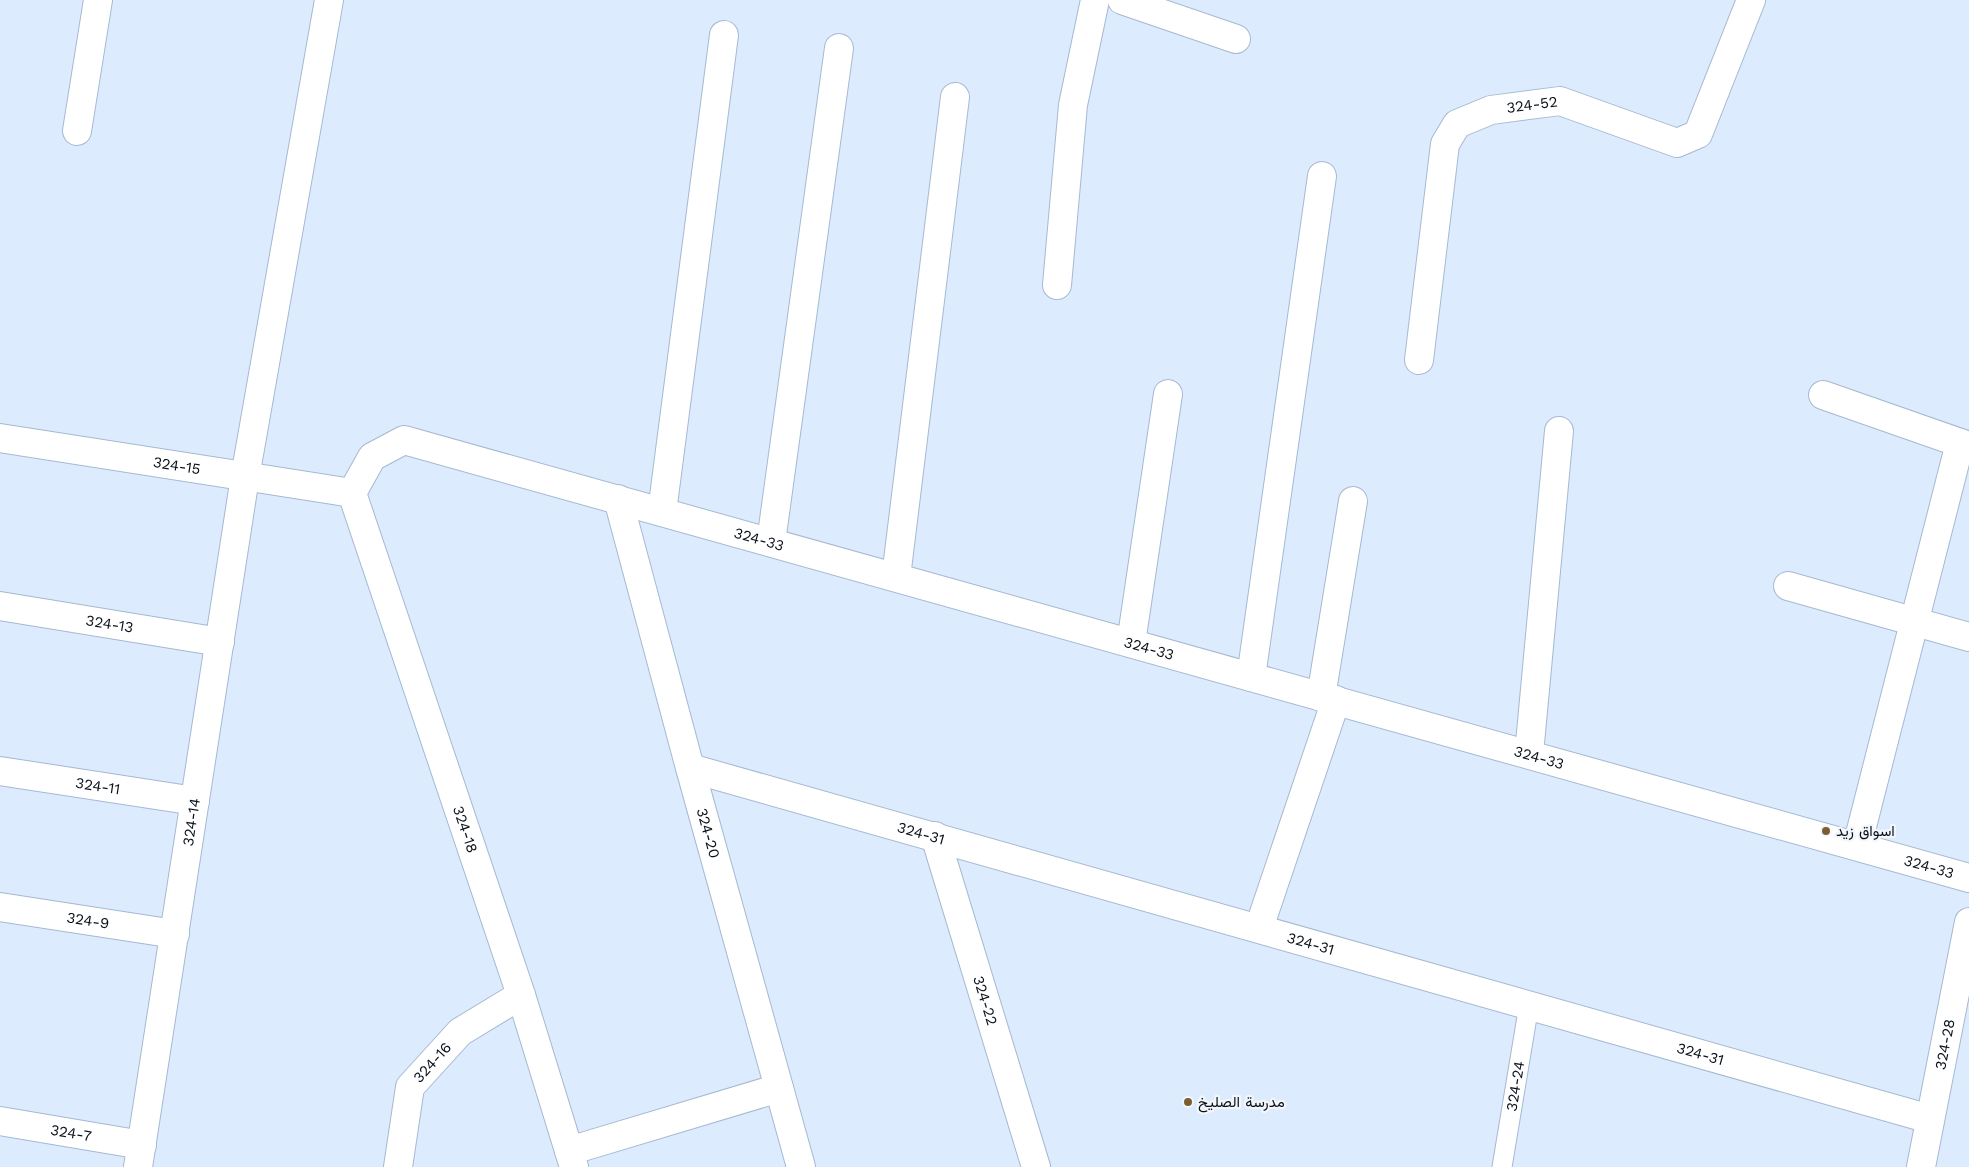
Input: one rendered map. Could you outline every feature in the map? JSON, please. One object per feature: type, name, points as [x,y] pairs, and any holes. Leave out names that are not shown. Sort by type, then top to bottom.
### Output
[{"type":"street","points":[[77,131],[98,0]]},
{"type":"street","name":"324-14","points":[[140,1156],[245,477],[329,0]]},
{"type":"street","points":[[1057,285],[1073,105],[1095,0]]},
{"type":"street","points":[[1122,0],[1236,38]]},
{"type":"street","name":"324-52","points":[[1419,360],[1445,144],[1458,124],[1491,110],[1560,101],[1677,143],[1698,134],[1751,0]]},
{"type":"street","points":[[662,512],[724,35]]},
{"type":"street","points":[[771,542],[839,48]]},
{"type":"street","points":[[896,577],[955,97]]},
{"type":"street","points":[[1252,676],[1322,176]]},
{"type":"street","points":[[1131,643],[1168,394]]},
{"type":"street","points":[[1823,395],[1964,445],[1914,623],[1857,846]]},
{"type":"street","points":[[1529,754],[1559,431]]},
{"type":"street","name":"324-15","points":[[0,438],[352,494]]},
{"type":"street","name":"324-33","points":[[352,494],[372,457],[404,440],[1969,878]]},
{"type":"street","name":"324-18","points":[[352,494],[521,995],[571,1159]]},
{"type":"street","name":"324-20","points":[[618,499],[690,768],[801,1167]]},
{"type":"street","points":[[1259,928],[1329,698],[1353,501]]},
{"type":"street","points":[[1788,586],[1969,637]]},
{"type":"street","name":"324-13","points":[[0,606],[220,642]]},
{"type":"street","name":"324-31","points":[[690,768],[1930,1118]]},
{"type":"street","name":"324-11","points":[[0,771],[195,801]]},
{"type":"street","name":"324-22","points":[[935,836],[1036,1167]]},
{"type":"street","name":"324-9","points":[[0,907],[175,934]]},
{"type":"street","name":"324-28","points":[[1921,1167],[1969,922]]},
{"type":"street","name":"324-16","points":[[398,1167],[410,1087],[460,1032],[521,995]]},
{"type":"street","points":[[571,1159],[779,1088]]},
{"type":"street","name":"324-7","points":[[0,1121],[140,1156]]},
{"type":"lane","name":"324-24","points":[[1502,1167],[1529,1005]]},
{"type":"place","name":"اسواق زيد","points":[[1826,831]]},
{"type":"place","name":"مدرسة الصليخ","points":[[1188,1102]]}]
